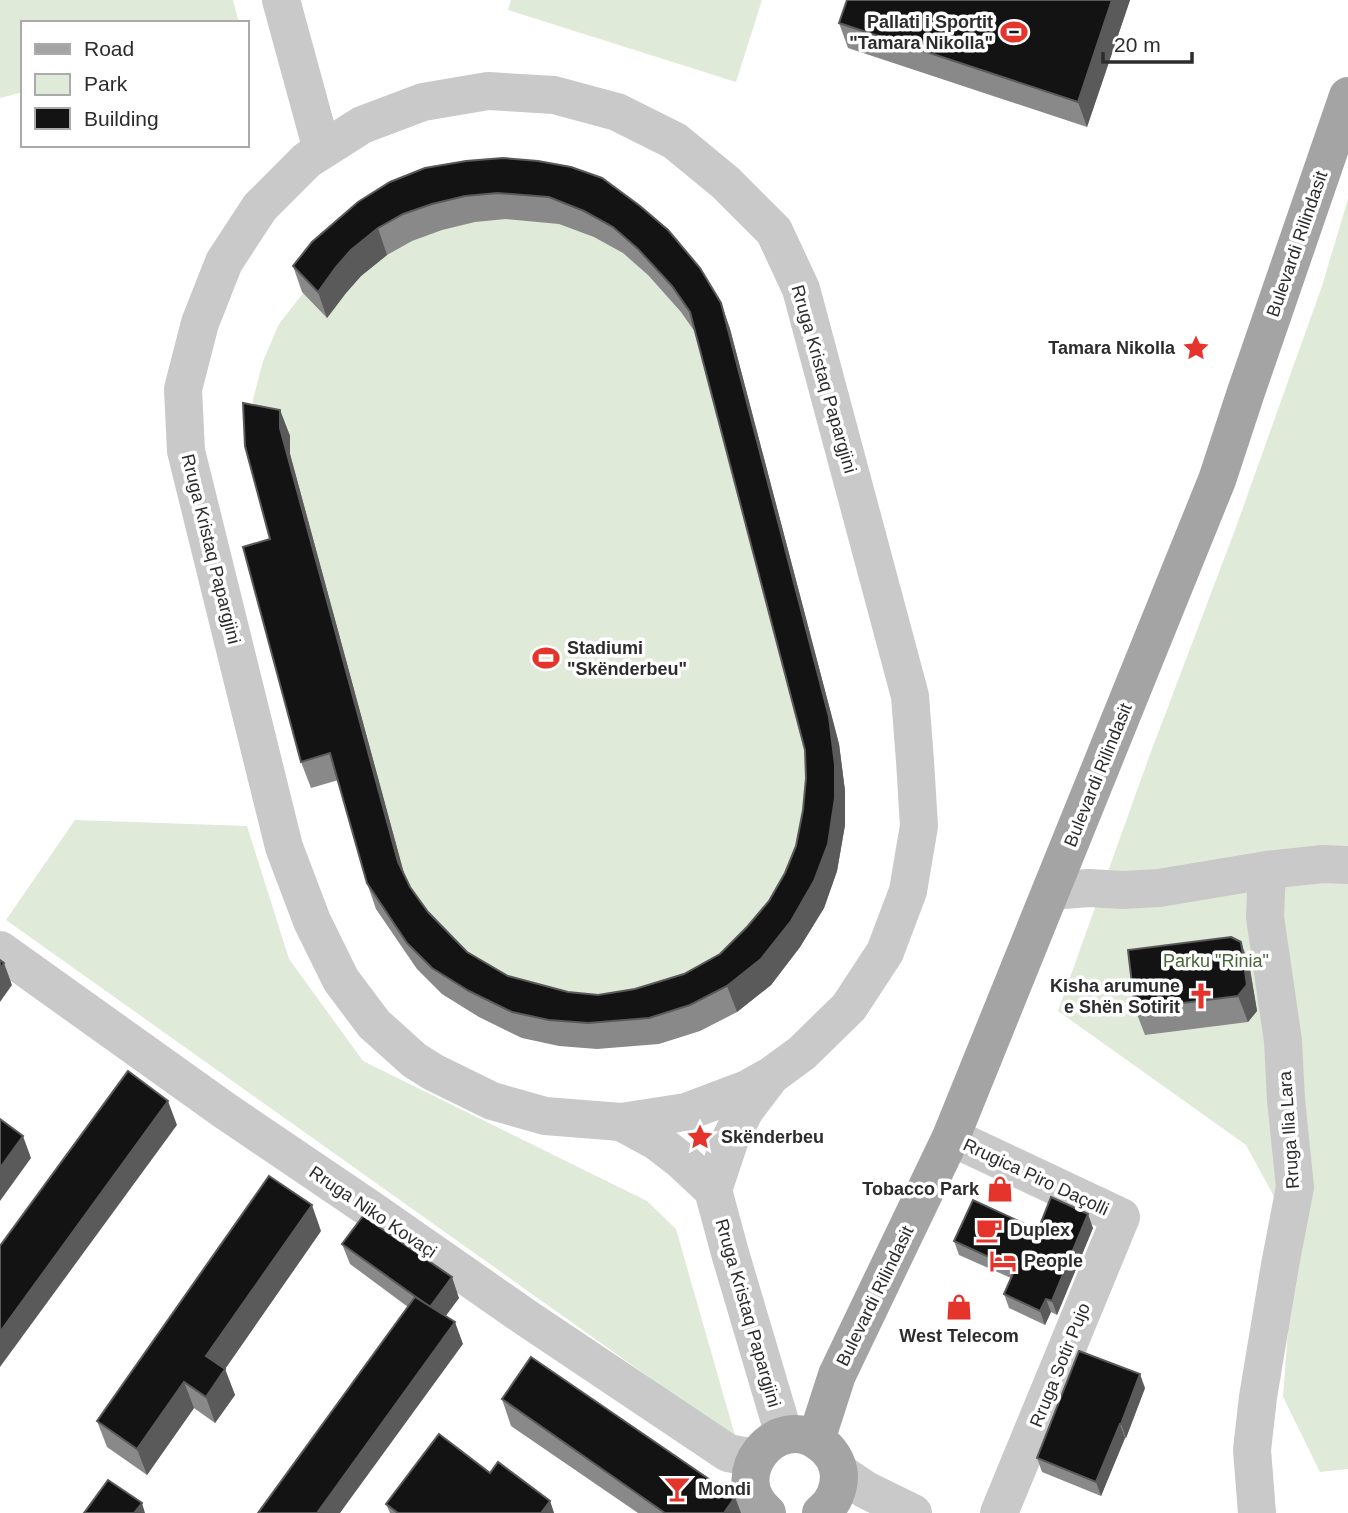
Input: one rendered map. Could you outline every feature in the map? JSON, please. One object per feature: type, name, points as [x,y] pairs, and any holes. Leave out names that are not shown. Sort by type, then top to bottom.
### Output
[{"type":"main road","name":"Bulevardi Rilindasit","points":[[800,1437],[837,1375],[951,1137],[1217,480],[1348,96]]},
{"type":"main road","points":[[767,1513],[755,1499],[751,1486],[750,1472],[755,1458],[763,1447],[775,1439],[800,1437],[827,1448],[835,1459],[839,1472],[834,1498],[821,1513]]},
{"type":"street","points":[[281,0],[322,150]]},
{"type":"street","name":"Rruga Kristaq Papargjini","points":[[488,91],[554,95],[617,112],[675,141],[726,183],[774,232],[802,289],[910,696],[919,826],[908,891],[885,952],[849,1007],[802,1053],[747,1089],[685,1112],[621,1122],[545,1116],[492,1101],[414,1060],[374,1024],[341,980],[312,921],[284,847],[186,451],[183,389],[200,323],[224,262],[260,207],[306,160],[322,150],[362,125],[423,102],[488,91]]},
{"type":"street","points":[[1051,891],[1159,888],[1267,870],[1323,864],[1348,865]]},
{"type":"street","name":"Rruga Ilia Lara","points":[[1257,1513],[1252,1450],[1256,1410],[1295,1187],[1283,1041],[1265,917],[1267,870]]},
{"type":"street","name":"Rruga Niko Kovaçi","points":[[0,950],[224,1110],[525,1317],[728,1453],[755,1458]]},
{"type":"street","name":"Rruga Kristaq Papargjini","points":[[713,1190],[729,1142],[745,1110],[772,1075]]},
{"type":"street","name":"Rruga Kristaq Papargjini","points":[[621,1122],[682,1161],[713,1190],[730,1253],[800,1437]]},
{"type":"street","name":"Rrugica Piro Daçolli","points":[[951,1137],[1121,1217]]},
{"type":"street","name":"Rruga Sotir Pujo","points":[[999,1513],[1121,1217]]},
{"type":"street","points":[[839,1472],[866,1490],[913,1513]]},
{"type":"green space","points":[[0,0],[233,0],[238,21],[21,21],[21,93],[0,98]]},
{"type":"green space","points":[[511,0],[762,0],[736,82],[508,10]]},
{"type":"green space","name":"Stadiumi \"Skënderbeu\"","points":[[513,184],[710,294],[730,329],[839,744],[845,791],[845,825],[837,871],[824,908],[800,947],[771,985],[737,1012],[700,1031],[522,1038],[479,1017],[442,994],[417,969],[376,909],[340,780],[311,788],[253,429],[253,400],[263,361],[279,324],[322,269]]},
{"type":"green space","name":"Parku \"Rinia\"","points":[[1348,199],[1348,1469],[1320,1472],[1283,1397],[1295,1235],[1246,1145],[1058,1011],[1149,757],[1235,530],[1322,286]]},
{"type":"green space","points":[[75,820],[247,826],[289,959],[363,1061],[647,1201],[676,1229],[736,1439],[6,920]]},
{"type":"building","name":"Pallati i Sportit \"Tamara Nikolla\"","points":[[847,0],[1112,0],[1078,102],[839,23]]},
{"type":"building","points":[[503,158],[571,167],[602,178],[668,230],[700,268],[721,303],[829,717],[835,765],[835,798],[828,844],[814,881],[791,921],[761,959],[727,986],[690,1005],[649,1018],[588,1023],[549,1020],[512,1012],[469,991],[432,968],[407,943],[367,883],[330,753],[301,762],[243,547],[270,539],[245,446],[243,403],[280,410],[280,428],[398,862],[410,887],[428,912],[467,952],[508,976],[568,992],[598,995],[635,989],[684,974],[720,954],[769,901],[796,846],[806,778],[805,750],[690,312],[672,286],[638,249],[613,227],[584,211],[549,197],[497,193],[465,196],[403,214],[378,228],[351,250],[318,292],[293,266],[312,242],[358,202],[390,182],[425,168]]},
{"type":"building","points":[[1231,937],[1241,942],[1247,985],[1238,996],[1135,1009],[1128,950]]},
{"type":"building","points":[[128,1071],[168,1101],[0,1332],[0,1246]]},
{"type":"building","points":[[0,1119],[23,1136],[0,1168]]},
{"type":"building","points":[[269,1176],[312,1205],[206,1356],[225,1369],[206,1397],[184,1382],[137,1449],[97,1421]]},
{"type":"building","points":[[1051,1197],[1088,1214],[1052,1301],[1046,1299],[1040,1311],[1004,1294],[1015,1269],[954,1241],[973,1200],[1038,1230]]},
{"type":"building","points":[[363,1216],[452,1277],[430,1307],[342,1244]]},
{"type":"building","points":[[415,1297],[455,1322],[317,1513],[258,1513]]},
{"type":"building","points":[[1079,1351],[1140,1374],[1096,1482],[1037,1458]]},
{"type":"building","points":[[531,1357],[735,1497],[724,1513],[665,1513],[502,1399]]},
{"type":"building","points":[[439,1434],[490,1473],[498,1462],[550,1501],[541,1513],[398,1513],[386,1504]]},
{"type":"building","points":[[108,1480],[142,1503],[134,1513],[84,1513]]},
{"type":"place","name":"Pallati i Sportit \"Tamara Nikolla\"","points":[[1014,32]]},
{"type":"place","name":"Tamara Nikolla","points":[[1196,348]]},
{"type":"place","name":"Stadiumi \"Skënderbeu\"","points":[[546,658]]},
{"type":"place","name":"Kisha arumune e Shën Sotirit","points":[[1201,996]]},
{"type":"place","name":"Skënderbeu","points":[[700,1137]]},
{"type":"place","name":"Tobacco Park","points":[[1000,1189]]},
{"type":"place","name":"Duplex","points":[[989,1230]]},
{"type":"place","name":"People","points":[[1003,1261]]},
{"type":"place","name":"West Telecom","points":[[959,1307]]},
{"type":"place","name":"Mondi","points":[[677,1489]]}]
